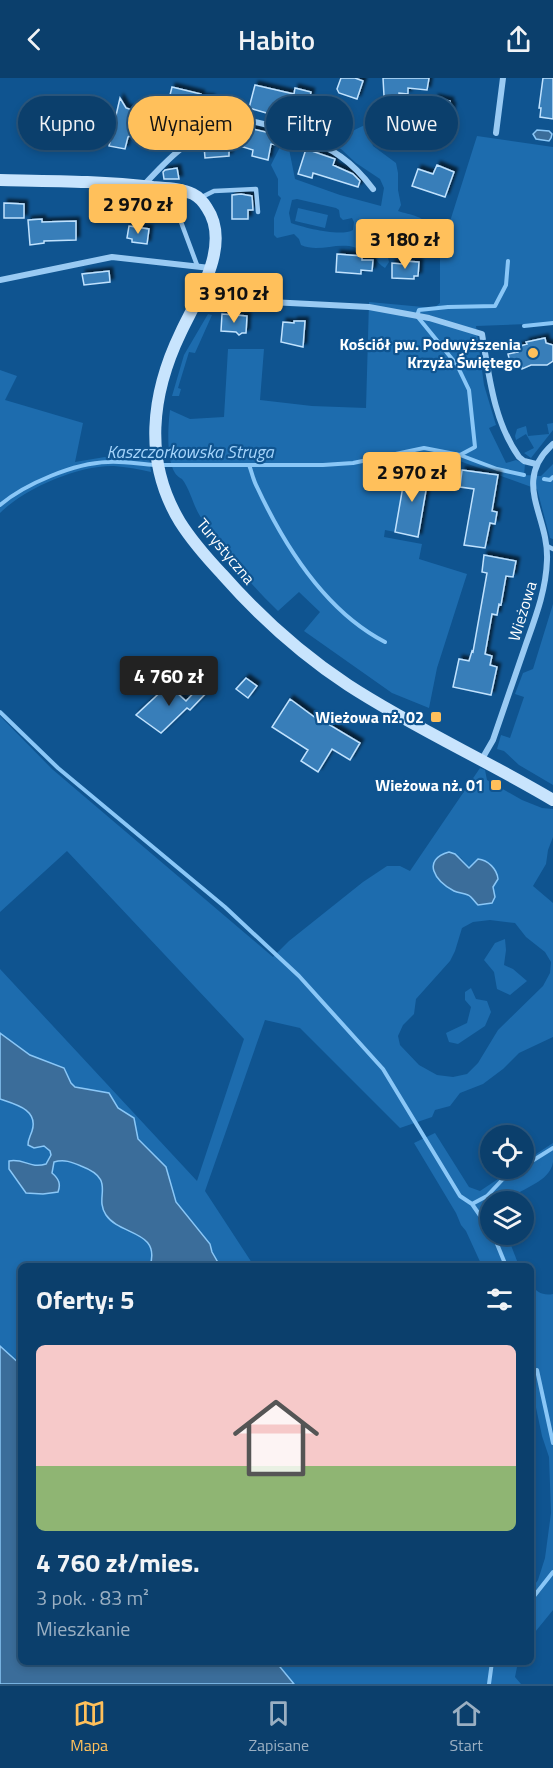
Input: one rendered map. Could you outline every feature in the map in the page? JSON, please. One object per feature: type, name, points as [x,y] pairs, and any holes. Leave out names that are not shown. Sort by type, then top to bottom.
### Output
[{"type":"street","points":[[496,133],[503,78]]},
{"type":"street","points":[[143,186],[182,147],[202,135],[245,122],[254,122],[312,141],[340,155],[359,171],[373,189]]},
{"type":"street","points":[[0,180],[100,182],[177,189],[199,199]]},
{"type":"street","name":"Turystyczna","points":[[199,199],[209,210],[216,228],[217,239],[210,268],[172,351],[160,384],[156,410],[155,437],[159,465],[170,503],[193,540],[233,587],[262,617],[314,660],[373,700],[553,800]]},
{"type":"street","points":[[0,280],[112,257],[210,268]]},
{"type":"street","points":[[270,302],[369,307],[429,318],[482,334],[496,408],[519,457],[536,464],[553,444]]},
{"type":"street","name":"Wieżowa","points":[[482,759],[493,740],[544,591],[550,548],[534,492],[536,464]]},
{"type":"lane","points":[[199,199],[206,193],[214,191],[256,189],[258,212]]},
{"type":"lane","points":[[181,222],[197,265]]},
{"type":"shaded area","points":[[365,125],[365,150],[378,150],[396,163],[401,205],[398,211],[422,219],[431,229],[427,238],[409,236],[402,240],[398,238],[386,241],[382,246],[389,262],[385,268],[372,256],[352,247],[307,247],[301,245],[294,234],[277,238],[274,235],[274,218],[281,198],[278,195],[278,179],[271,165],[278,150],[289,150],[295,179],[381,206],[384,188],[380,179],[356,163],[342,150],[353,150],[353,131]],"holes":[[[297,199],[339,210],[343,220],[352,218],[353,230],[340,233],[291,223],[289,213],[292,200]]]},
{"type":"shaded area","points":[[537,130],[549,131],[552,134],[549,141],[536,139],[533,134]]},
{"type":"shaded area","points":[[477,136],[553,147],[553,323],[476,326],[484,385],[496,425],[489,428],[506,463],[516,460],[525,464],[524,475],[541,476],[553,464],[553,539],[550,538],[537,489],[454,459],[453,466],[431,463],[422,471],[406,469],[395,532],[385,530],[384,537],[422,544],[419,559],[467,574],[437,668],[429,708],[392,693],[304,631],[320,612],[299,592],[278,611],[256,589],[209,529],[198,512],[185,483],[175,473],[169,451],[169,417],[170,410],[190,419],[224,417],[228,349],[264,349],[260,400],[312,406],[366,408],[369,302],[434,308],[440,303],[440,253]]},
{"type":"shaded area","points":[[298,208],[328,215],[325,228],[295,221]]},
{"type":"shaded area","points":[[208,314],[212,315],[195,353],[189,352],[178,388],[181,389],[179,396],[172,396],[184,355]]},
{"type":"shaded area","points":[[0,370],[17,376],[5,400],[83,423],[75,462],[105,457],[149,456],[151,472],[114,466],[85,469],[38,487],[23,495],[0,513]]},
{"type":"shaded area","points":[[553,423],[553,430],[531,458],[524,453],[534,448],[526,434],[516,440],[517,429],[526,426],[528,436],[549,434],[547,424]]},
{"type":"shaded area","points":[[553,604],[553,785],[519,765],[504,751],[497,749],[501,735],[510,738],[524,697],[515,694],[523,673],[533,669]]},
{"type":"shaded area","points":[[0,716],[52,769],[273,957],[289,941],[363,882],[387,866],[400,866],[410,871],[480,768],[485,770],[487,780],[522,800],[542,808],[553,809],[553,837],[546,864],[533,886],[553,903],[553,1037],[519,1053],[483,1084],[460,1093],[450,1106],[435,1110],[432,1117],[400,1128],[300,1028],[265,1020],[205,1191],[252,1263],[18,1263],[18,1362],[0,1346],[0,969],[197,1181],[244,1039],[67,851],[0,912]],"holes":[[[449,852],[461,858],[469,868],[478,859],[486,861],[496,872],[493,887],[495,897],[488,904],[478,905],[469,896],[447,887],[434,871],[433,865],[440,856]],[[490,920],[515,923],[526,937],[545,952],[551,962],[550,973],[543,986],[498,1030],[478,1063],[467,1074],[453,1077],[437,1075],[419,1065],[400,1045],[398,1036],[403,1025],[414,1014],[416,999],[450,961],[462,928],[473,922]]]},
{"type":"shaded area","points":[[449,852],[455,854],[469,868],[478,859],[485,861],[494,869],[498,879],[493,887],[495,897],[492,903],[478,905],[469,896],[454,891],[441,882],[433,865],[435,860]]},
{"type":"shaded area","points":[[505,939],[504,965],[513,969],[527,981],[510,995],[497,989],[494,972],[484,960],[495,943]]},
{"type":"shaded area","points":[[471,988],[476,999],[487,1001],[491,1012],[485,1026],[458,1044],[449,1042],[446,1033],[467,1023],[471,1007],[465,1000],[465,992]]},
{"type":"shaded area","points":[[0,1033],[30,1055],[64,1068],[75,1087],[109,1093],[118,1108],[134,1118],[138,1139],[166,1167],[176,1202],[210,1244],[218,1263],[150,1263],[152,1254],[145,1240],[112,1222],[106,1215],[102,1201],[102,1183],[99,1177],[92,1171],[74,1163],[54,1162],[52,1173],[59,1182],[58,1192],[26,1193],[9,1169],[9,1161],[46,1164],[51,1155],[50,1151],[44,1146],[34,1148],[28,1145],[33,1124],[32,1117],[24,1109],[0,1099]]},
{"type":"shaded area","points":[[435,1133],[469,1187],[480,1191],[480,1245],[511,1245],[518,1263],[481,1263],[456,1213],[414,1143]]},
{"type":"shaded area","points":[[553,1143],[551,1169],[541,1180],[522,1191],[480,1191],[498,1179],[534,1179],[534,1155]]},
{"type":"shaded area","points":[[534,1288],[540,1293],[553,1294],[553,1610],[534,1633],[534,1586],[545,1558],[551,1513],[549,1457],[534,1398]]},
{"type":"shaded area","points":[[0,1346],[18,1362],[18,1665],[278,1665],[294,1684],[0,1684]]},
{"type":"shaded area","points":[[278,1665],[517,1665],[515,1677],[521,1684],[294,1684]]},
{"type":"building","points":[[341,78],[355,78],[363,81],[357,99],[339,93],[337,89]]},
{"type":"building","points":[[383,78],[429,78],[427,90],[408,88],[408,94],[384,96]]},
{"type":"building","points":[[543,78],[553,78],[553,119],[540,117]]},
{"type":"building","points":[[255,85],[294,94],[295,88],[311,92],[310,96],[266,96],[266,113],[254,109],[254,96],[252,96]]},
{"type":"building","points":[[172,87],[201,94],[200,96],[170,96]]},
{"type":"building","points":[[120,98],[128,109],[128,137],[125,149],[116,147],[116,115]]},
{"type":"building","points":[[254,129],[266,132],[266,150],[270,150],[268,160],[252,156]]},
{"type":"building","points":[[204,150],[229,150],[229,156],[205,158]]},
{"type":"building","points":[[306,150],[309,150],[335,159],[333,165],[353,174],[360,181],[358,187],[313,173],[312,178],[298,174]]},
{"type":"building","points":[[437,165],[454,172],[445,197],[412,186],[418,169],[433,174]]},
{"type":"building","points":[[177,168],[179,179],[164,179],[165,170]]},
{"type":"building","points":[[232,195],[252,196],[253,210],[248,210],[248,219],[232,219]]},
{"type":"building","points":[[4,203],[24,204],[24,218],[4,218]]},
{"type":"building","points":[[42,219],[42,222],[76,221],[76,240],[44,241],[44,243],[30,245],[28,220]]},
{"type":"building","points":[[129,226],[149,229],[147,244],[132,242],[132,239],[127,238]]},
{"type":"building","points":[[337,254],[362,256],[362,260],[373,260],[372,271],[361,270],[361,274],[336,272]]},
{"type":"building","points":[[402,261],[419,262],[418,276],[414,276],[414,279],[392,278],[392,263],[402,264]]},
{"type":"building","points":[[109,271],[110,282],[84,285],[82,274]]},
{"type":"building","points":[[222,314],[247,316],[246,333],[239,335],[236,332],[221,331]]},
{"type":"building","points":[[294,321],[305,321],[303,347],[281,342],[283,322],[294,323]]},
{"type":"building","name":"Kościół pw. Podwyższenia Krzyża Świętego","points":[[545,338],[546,343],[553,345],[553,361],[547,365],[531,365],[522,369],[521,364],[511,366],[508,354],[518,352],[517,347],[527,344],[526,342]]},
{"type":"building","points":[[406,469],[429,473],[418,537],[395,532]]},
{"type":"building","points":[[462,470],[498,475],[492,511],[497,512],[495,524],[490,523],[485,548],[464,545],[474,489],[460,487]]},
{"type":"building","points":[[484,555],[516,561],[513,577],[506,576],[497,615],[492,614],[485,654],[492,656],[490,665],[497,667],[491,695],[453,687],[459,659],[469,661],[473,652],[487,573],[482,572]]},
{"type":"building","points":[[246,678],[257,686],[248,698],[236,689]]},
{"type":"building","points":[[203,683],[210,689],[190,710],[187,708],[161,733],[136,715],[168,685],[186,701]]},
{"type":"building","points":[[290,699],[324,724],[325,722],[360,743],[350,760],[332,749],[318,772],[301,761],[308,750],[272,727]]},
{"type":"waterway","name":"Kaszczorkowska Struga","points":[[424,448],[460,455],[475,447],[469,390],[457,365],[417,316],[419,310],[495,306],[506,285],[508,261]]},
{"type":"waterway","points":[[524,326],[553,323]]},
{"type":"waterway","name":"Kaszczorkowska Struga","points":[[162,465],[323,465],[353,463],[424,448]]},
{"type":"waterway","points":[[460,455],[497,469],[524,475]]},
{"type":"waterway","name":"Kaszczorkowska Struga","points":[[0,505],[36,482],[80,466],[114,462],[155,465]]},
{"type":"waterway","points":[[249,465],[268,510],[309,575],[344,613],[363,629],[385,642]]},
{"type":"waterway","points":[[544,479],[550,480],[553,477]]},
{"type":"waterway","points":[[0,712],[58,768],[225,907],[299,976],[383,1069],[460,1196],[472,1204],[487,1196],[503,1179]]},
{"type":"waterway","points":[[534,1160],[553,1148]]},
{"type":"waterway","points":[[472,1204],[480,1216]]},
{"type":"waterway","points":[[497,1245],[505,1263]]},
{"type":"waterway","points":[[537,1370],[553,1443]]},
{"type":"waterway","points":[[534,1596],[553,1572]]},
{"type":"waterway","points":[[489,1684],[492,1665]]},
{"type":"place","name":"Kościół pw. Podwyższenia Krzyża Świętego","points":[[533,353]]},
{"type":"place","name":"Wieżowa nż. 02","points":[[436,717]]},
{"type":"place","name":"Wieżowa nż. 01","points":[[496,785]]}]
